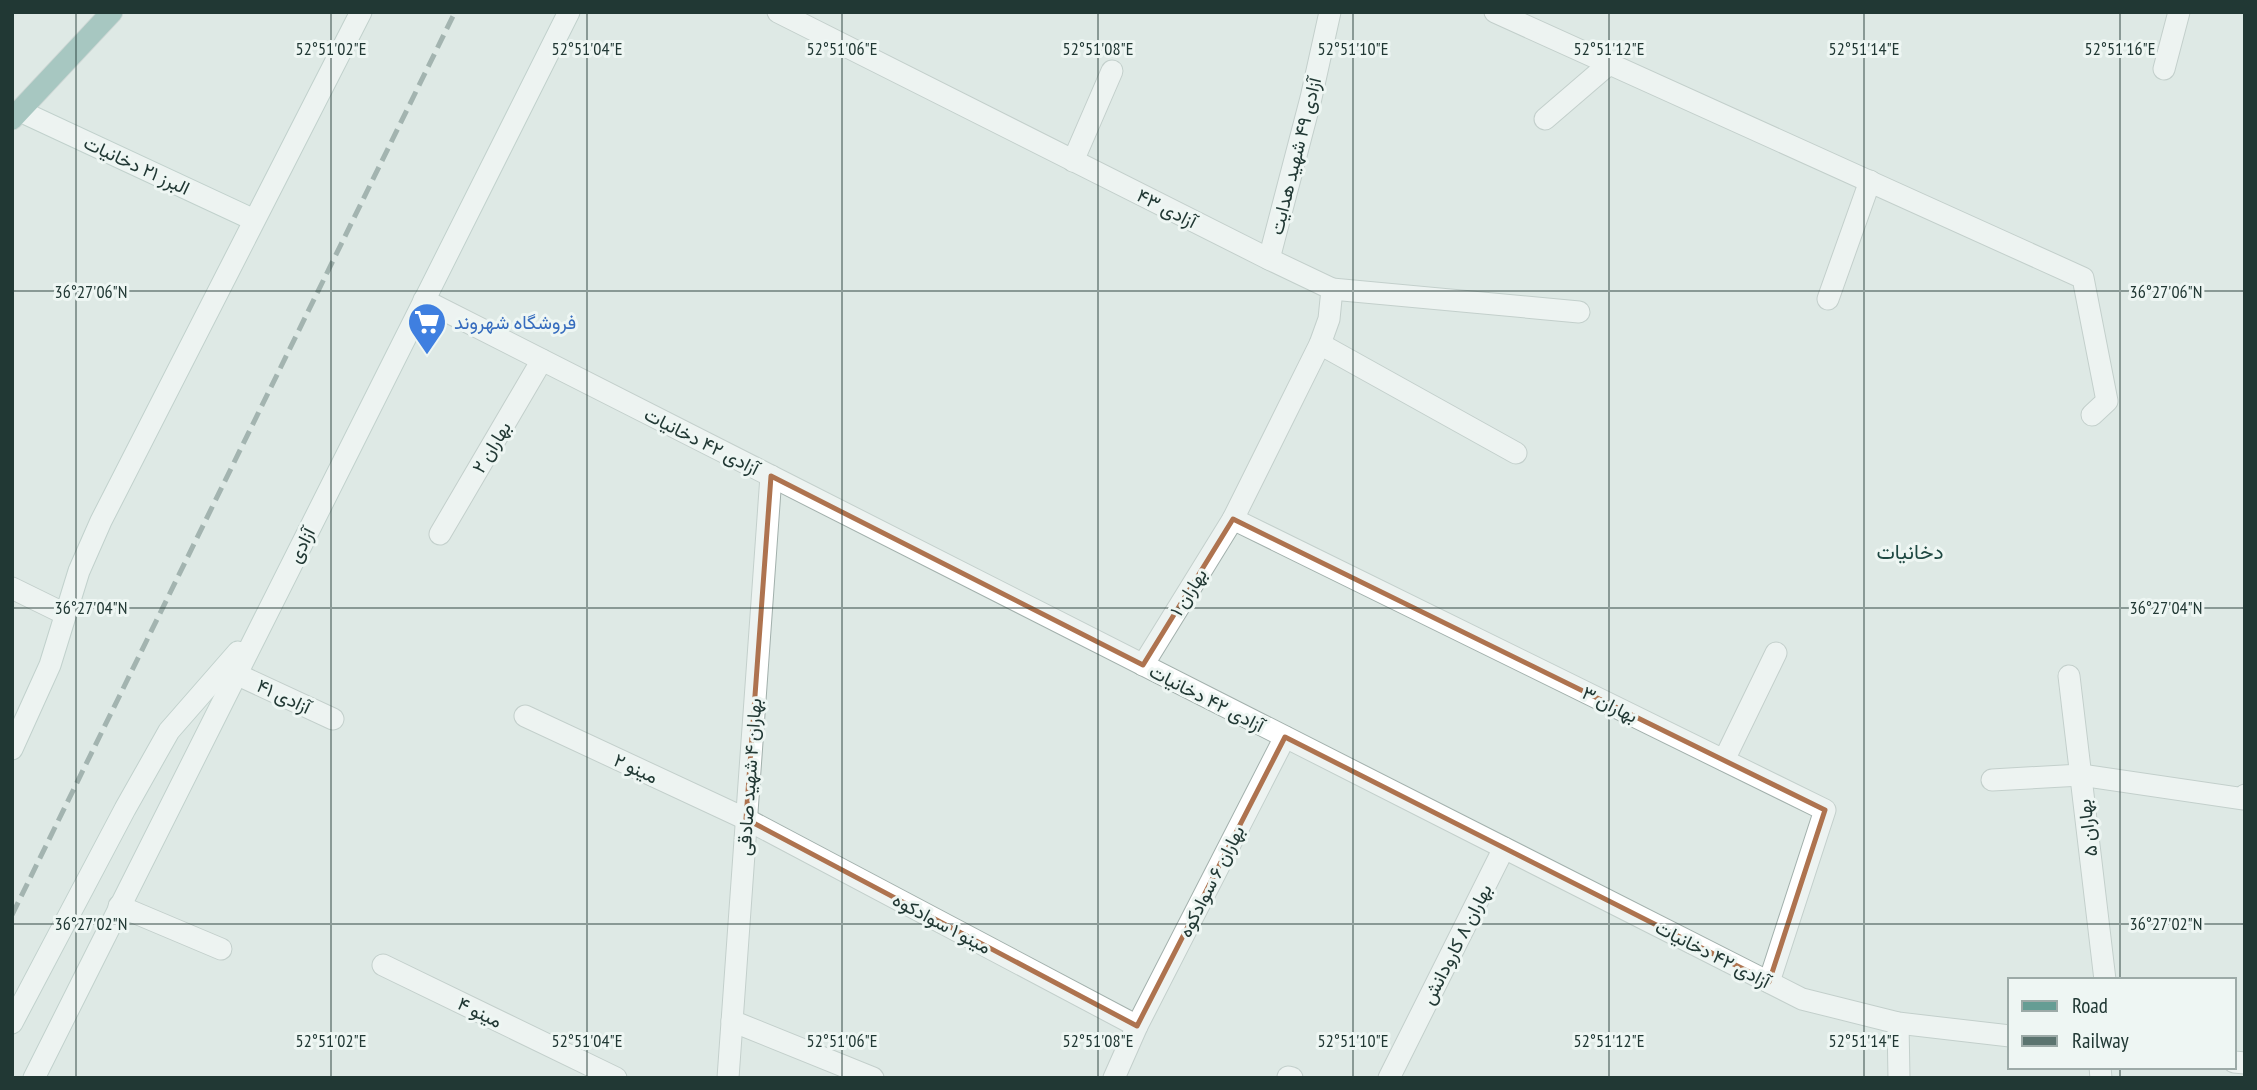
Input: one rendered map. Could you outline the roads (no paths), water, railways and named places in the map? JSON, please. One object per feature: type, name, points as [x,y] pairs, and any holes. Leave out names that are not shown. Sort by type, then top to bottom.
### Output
[{"type":"main road","points":[[15,112],[112,12]]},
{"type":"street","points":[[12,749],[50,665],[79,571],[101,521],[361,12]]},
{"type":"street","name":"آزادی","points":[[34,1078],[569,12]]},
{"type":"street","name":"آزادی ۴۳","points":[[778,12],[1332,289]]},
{"type":"street","name":"آزادی ۴۹ شهید هدایت","points":[[1269,259],[1311,98],[1330,12]]},
{"type":"street","points":[[1495,12],[2083,278],[2107,401],[2092,415]]},
{"type":"street","points":[[2164,69],[2179,12]]},
{"type":"street","points":[[1545,119],[1609,64]]},
{"type":"street","points":[[1073,161],[1112,72]]},
{"type":"street","name":"البرز ۲۱ دخانیات","points":[[15,112],[254,220]]},
{"type":"street","points":[[1828,299],[1870,181]]},
{"type":"street","points":[[1233,519],[1320,344],[1329,318],[1332,289],[1579,312]]},
{"type":"street","name":"آزادی ۴۲ دخانیات","points":[[424,300],[1802,999],[1898,1023],[2008,1036]]},
{"type":"street","points":[[1320,344],[1516,453]]},
{"type":"street","name":"بهاران ۲","points":[[440,534],[542,360]]},
{"type":"street","name":"بهاران ۴ شهید صادقی","points":[[728,1078],[771,476]]},
{"type":"street","name":"بهاران ۱","points":[[1143,665],[1233,519]]},
{"type":"street","name":"بهاران ۳","points":[[1233,519],[1825,810],[1769,982]]},
{"type":"street","points":[[12,588],[65,614]]},
{"type":"street","points":[[12,1023],[125,808],[169,731],[258,629]]},
{"type":"street","points":[[1724,760],[1776,653]]},
{"type":"street","name":"آزادی ۴۱","points":[[236,674],[332,719]]},
{"type":"street","name":"بهاران ۵","points":[[2069,676],[2105,978]]},
{"type":"street","name":"مینو ۲","points":[[525,716],[746,819]]},
{"type":"street","name":"بهاران ۶ سوادکوه","points":[[1114,1078],[1137,1026],[1285,737]]},
{"type":"street","points":[[1992,779],[2081,775],[2244,798]]},
{"type":"street","name":"مینو ۱ سوادکوه","points":[[746,819],[1137,1026]]},
{"type":"street","name":"بهاران ۸ کارودانش","points":[[1389,1078],[1504,848]]},
{"type":"street","points":[[119,906],[221,949]]},
{"type":"street","name":"مینو ۴","points":[[383,965],[615,1078]]},
{"type":"street","points":[[732,1021],[873,1078]]},
{"type":"street","points":[[1898,1023],[1899,1078]]},
{"type":"railway","points":[[12,915],[455,12]]},
{"type":"place","name":"فروشگاه شهروند","points":[[427,356]]},
{"type":"district","name":"دخانیات","points":[[1910,552]]}]
